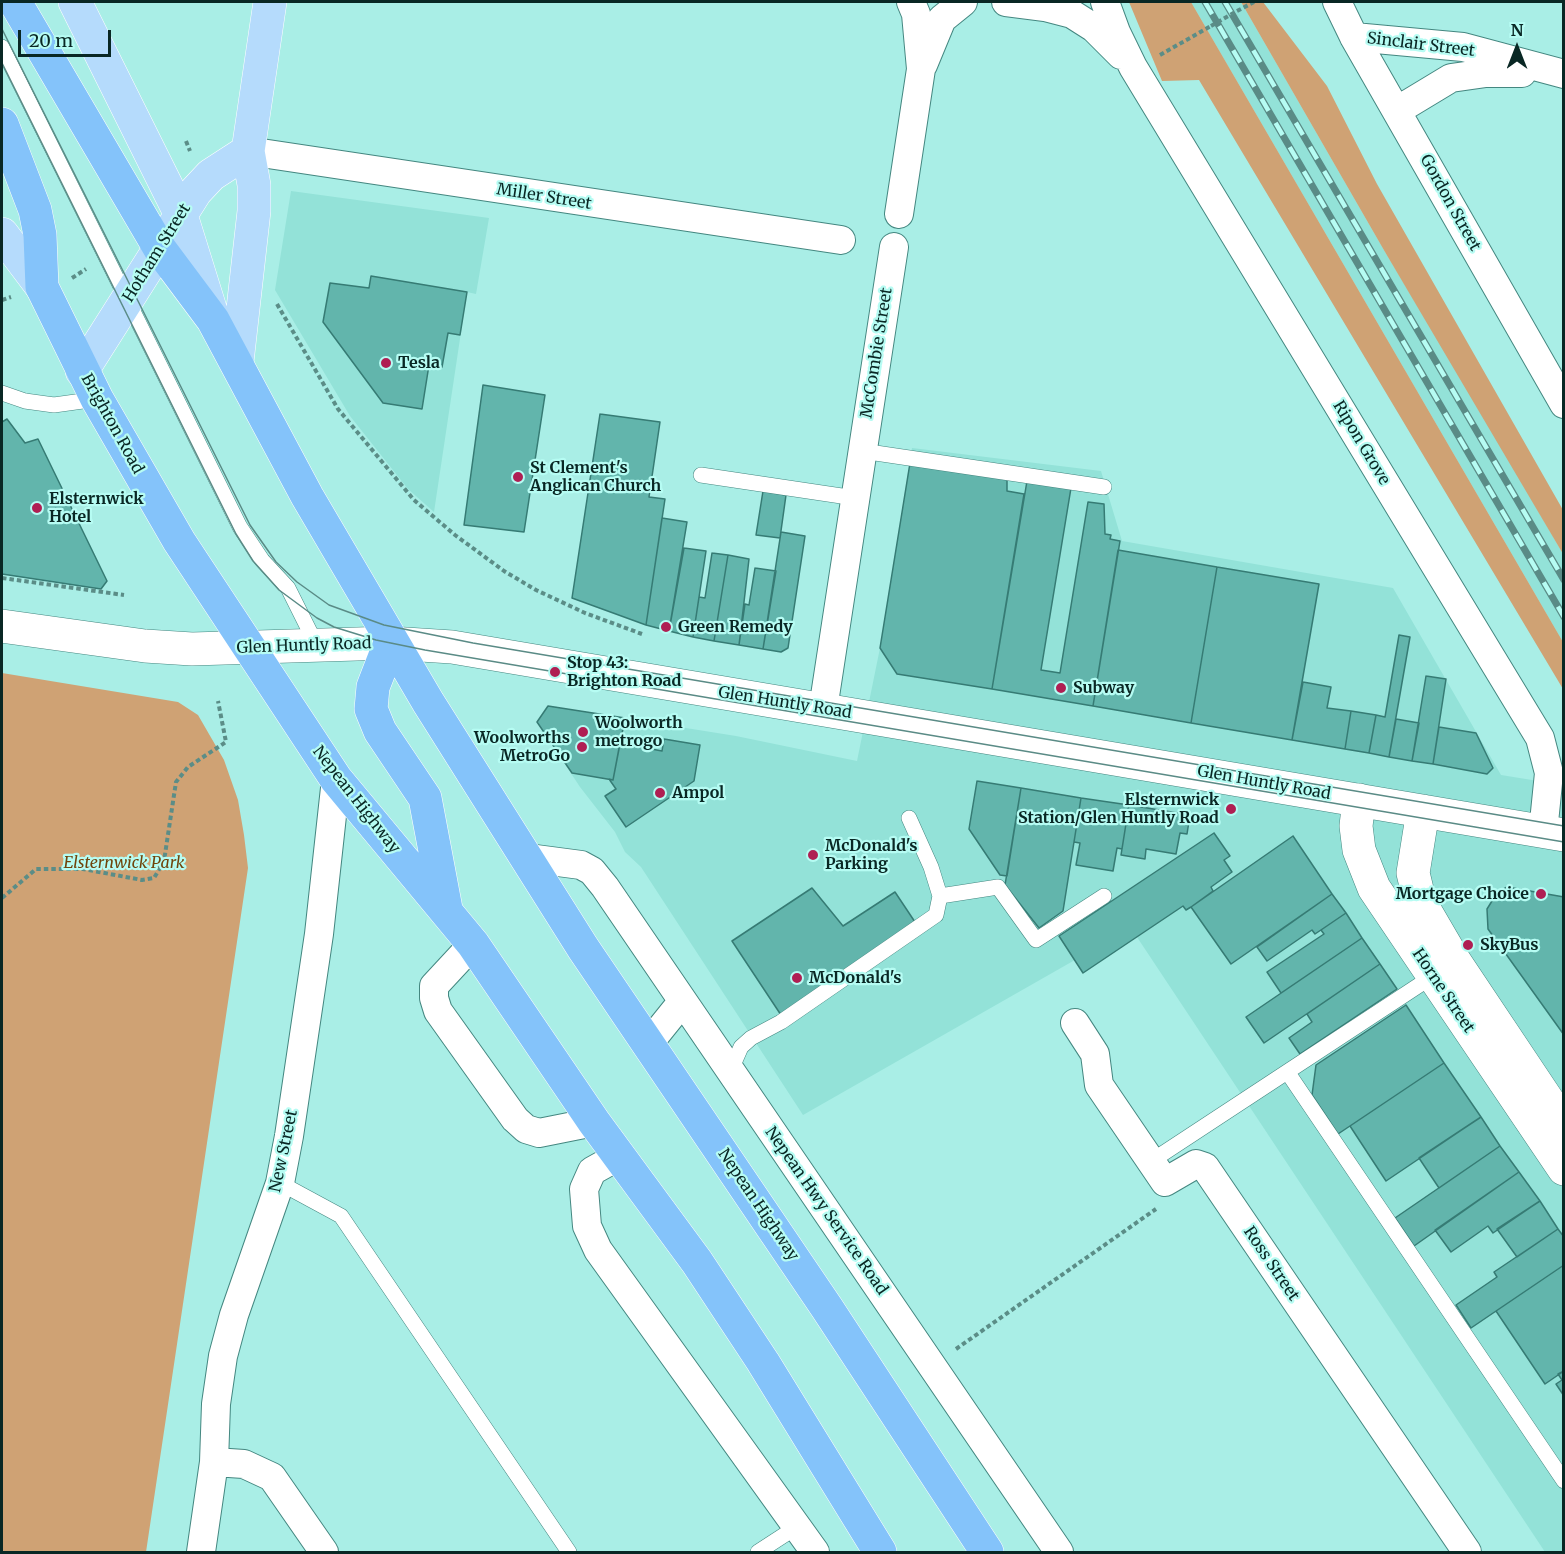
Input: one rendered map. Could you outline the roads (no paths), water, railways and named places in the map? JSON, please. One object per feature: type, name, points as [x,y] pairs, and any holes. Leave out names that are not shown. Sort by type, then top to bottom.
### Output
[{"type":"highway","points":[[15,2],[160,249],[213,320],[307,496],[393,644],[373,687],[371,709],[380,731],[425,798],[447,911]]},
{"type":"highway","name":"Brighton Road","points":[[2,124],[35,210],[40,235],[42,287],[82,371],[179,541],[248,649]]},
{"type":"highway","name":"Nepean Highway","points":[[393,644],[583,948],[827,1308],[987,1552]]},
{"type":"highway","name":"Nepean Highway","points":[[248,649],[336,779],[473,944],[594,1122],[697,1262],[880,1552]]},
{"type":"main road","points":[[75,2],[181,215],[213,320]]},
{"type":"main road","points":[[237,362],[254,211],[254,184],[248,151],[270,2]]},
{"type":"main road","name":"Hotham Street","points":[[82,371],[196,191],[212,175],[248,151]]},
{"type":"main road","name":"Brighton Road","points":[[2,234],[42,287]]},
{"type":"street","name":"McCombie Street","points":[[823,709],[921,69],[916,14],[911,2]]},
{"type":"street","points":[[921,69],[942,19],[963,2]]},
{"type":"street","points":[[1006,2],[1045,7],[1078,17],[1094,28],[1133,67]]},
{"type":"street","name":"Ripon Grove","points":[[1105,2],[1133,67],[1540,738],[1549,773],[1553,833]]},
{"type":"street","name":"Ripon Grove","points":[[1123,2],[1133,67]]},
{"type":"street","name":"Gordon Street","points":[[1337,2],[1354,37],[1398,110],[1563,404]]},
{"type":"street","name":"Sinclair Street","points":[[1354,37],[1463,47],[1560,74]]},
{"type":"street","name":"Sinclair Street","points":[[1398,110],[1451,78],[1486,73],[1560,74]]},
{"type":"street","name":"Miller Street","points":[[248,151],[841,240]]},
{"type":"street","name":"Glen Huntly Road","points":[[2,626],[145,646],[248,649],[393,644],[452,647],[1553,833]]},
{"type":"street","name":"New Street","points":[[201,1552],[214,1462],[216,1404],[223,1356],[234,1315],[280,1183],[319,934],[336,779]]},
{"type":"street","name":"Horne Street","points":[[1359,800],[1356,826],[1363,866],[1374,888],[1444,969],[1547,1115],[1563,1169]]},
{"type":"street","name":"Horne Street","points":[[1423,810],[1413,882],[1444,969]]},
{"type":"street","name":"Nepean Hwy Service Road","points":[[528,858],[570,863],[591,871],[933,1365],[1059,1552]]},
{"type":"street","points":[[473,944],[434,986],[434,998],[438,1011],[515,1119],[526,1129],[539,1133],[594,1122]]},
{"type":"street","points":[[649,1043],[681,1002]]},
{"type":"street","points":[[1075,1023],[1095,1054],[1099,1085],[1158,1172]]},
{"type":"street","points":[[619,1156],[591,1171],[584,1189],[587,1226],[598,1250],[815,1552]]},
{"type":"street","name":"Ross Street","points":[[1158,1172],[1196,1164],[1205,1167],[1467,1552]]},
{"type":"street","points":[[214,1462],[244,1464],[272,1477],[324,1552]]},
{"type":"lane","points":[[2,47],[240,527],[262,560],[288,588],[299,605],[317,646]]},
{"type":"lane","points":[[2,393],[25,401],[54,405],[98,399]]},
{"type":"lane","points":[[862,451],[1104,487]]},
{"type":"lane","points":[[701,475],[855,498]]},
{"type":"lane","points":[[730,1072],[741,1047],[751,1038],[781,1022],[936,915],[940,896],[909,818]]},
{"type":"lane","points":[[940,896],[998,886],[1036,940],[1104,896]]},
{"type":"lane","points":[[1158,1172],[1288,1073],[1444,969]]},
{"type":"lane","points":[[1288,1073],[1563,1481]]},
{"type":"lane","points":[[280,1183],[341,1216],[568,1552]]},
{"type":"lane","points":[[758,1552],[798,1526]]},
{"type":"tram line","points":[[2,29],[250,525],[276,562],[297,582],[329,605],[384,625],[473,643],[1564,826]]},
{"type":"tram line","points":[[2,63],[236,534],[253,561],[279,590],[317,618],[334,627],[376,640],[425,650],[1564,842]]},
{"type":"railway","points":[[1205,2],[1564,617]]},
{"type":"railway","points":[[1225,2],[1564,580]]},
{"type":"place","name":"Tesla","points":[[386,363]]},
{"type":"place","name":"St Clement's Anglican Church","points":[[518,477]]},
{"type":"place","name":"Elsternwick Hotel","points":[[37,508]]},
{"type":"place","name":"Green Remedy","points":[[666,627]]},
{"type":"place","name":"Stop 43: Brighton Road","points":[[555,672]]},
{"type":"place","name":"Subway","points":[[1061,688]]},
{"type":"place","name":"Woolworth metrogo","points":[[583,732]]},
{"type":"place","name":"Woolworths MetroGo","points":[[582,747]]},
{"type":"place","name":"Ampol","points":[[660,793]]},
{"type":"place","name":"Elsternwick Station/Glen Huntly Road","points":[[1231,809]]},
{"type":"place","name":"McDonald's Parking","points":[[813,855]]},
{"type":"place","name":"Mortgage Choice","points":[[1541,894]]},
{"type":"place","name":"SkyBus","points":[[1468,945]]},
{"type":"place","name":"McDonald's","points":[[797,978]]},
{"type":"park label","name":"Elsternwick Park","points":[[124,863]]}]
